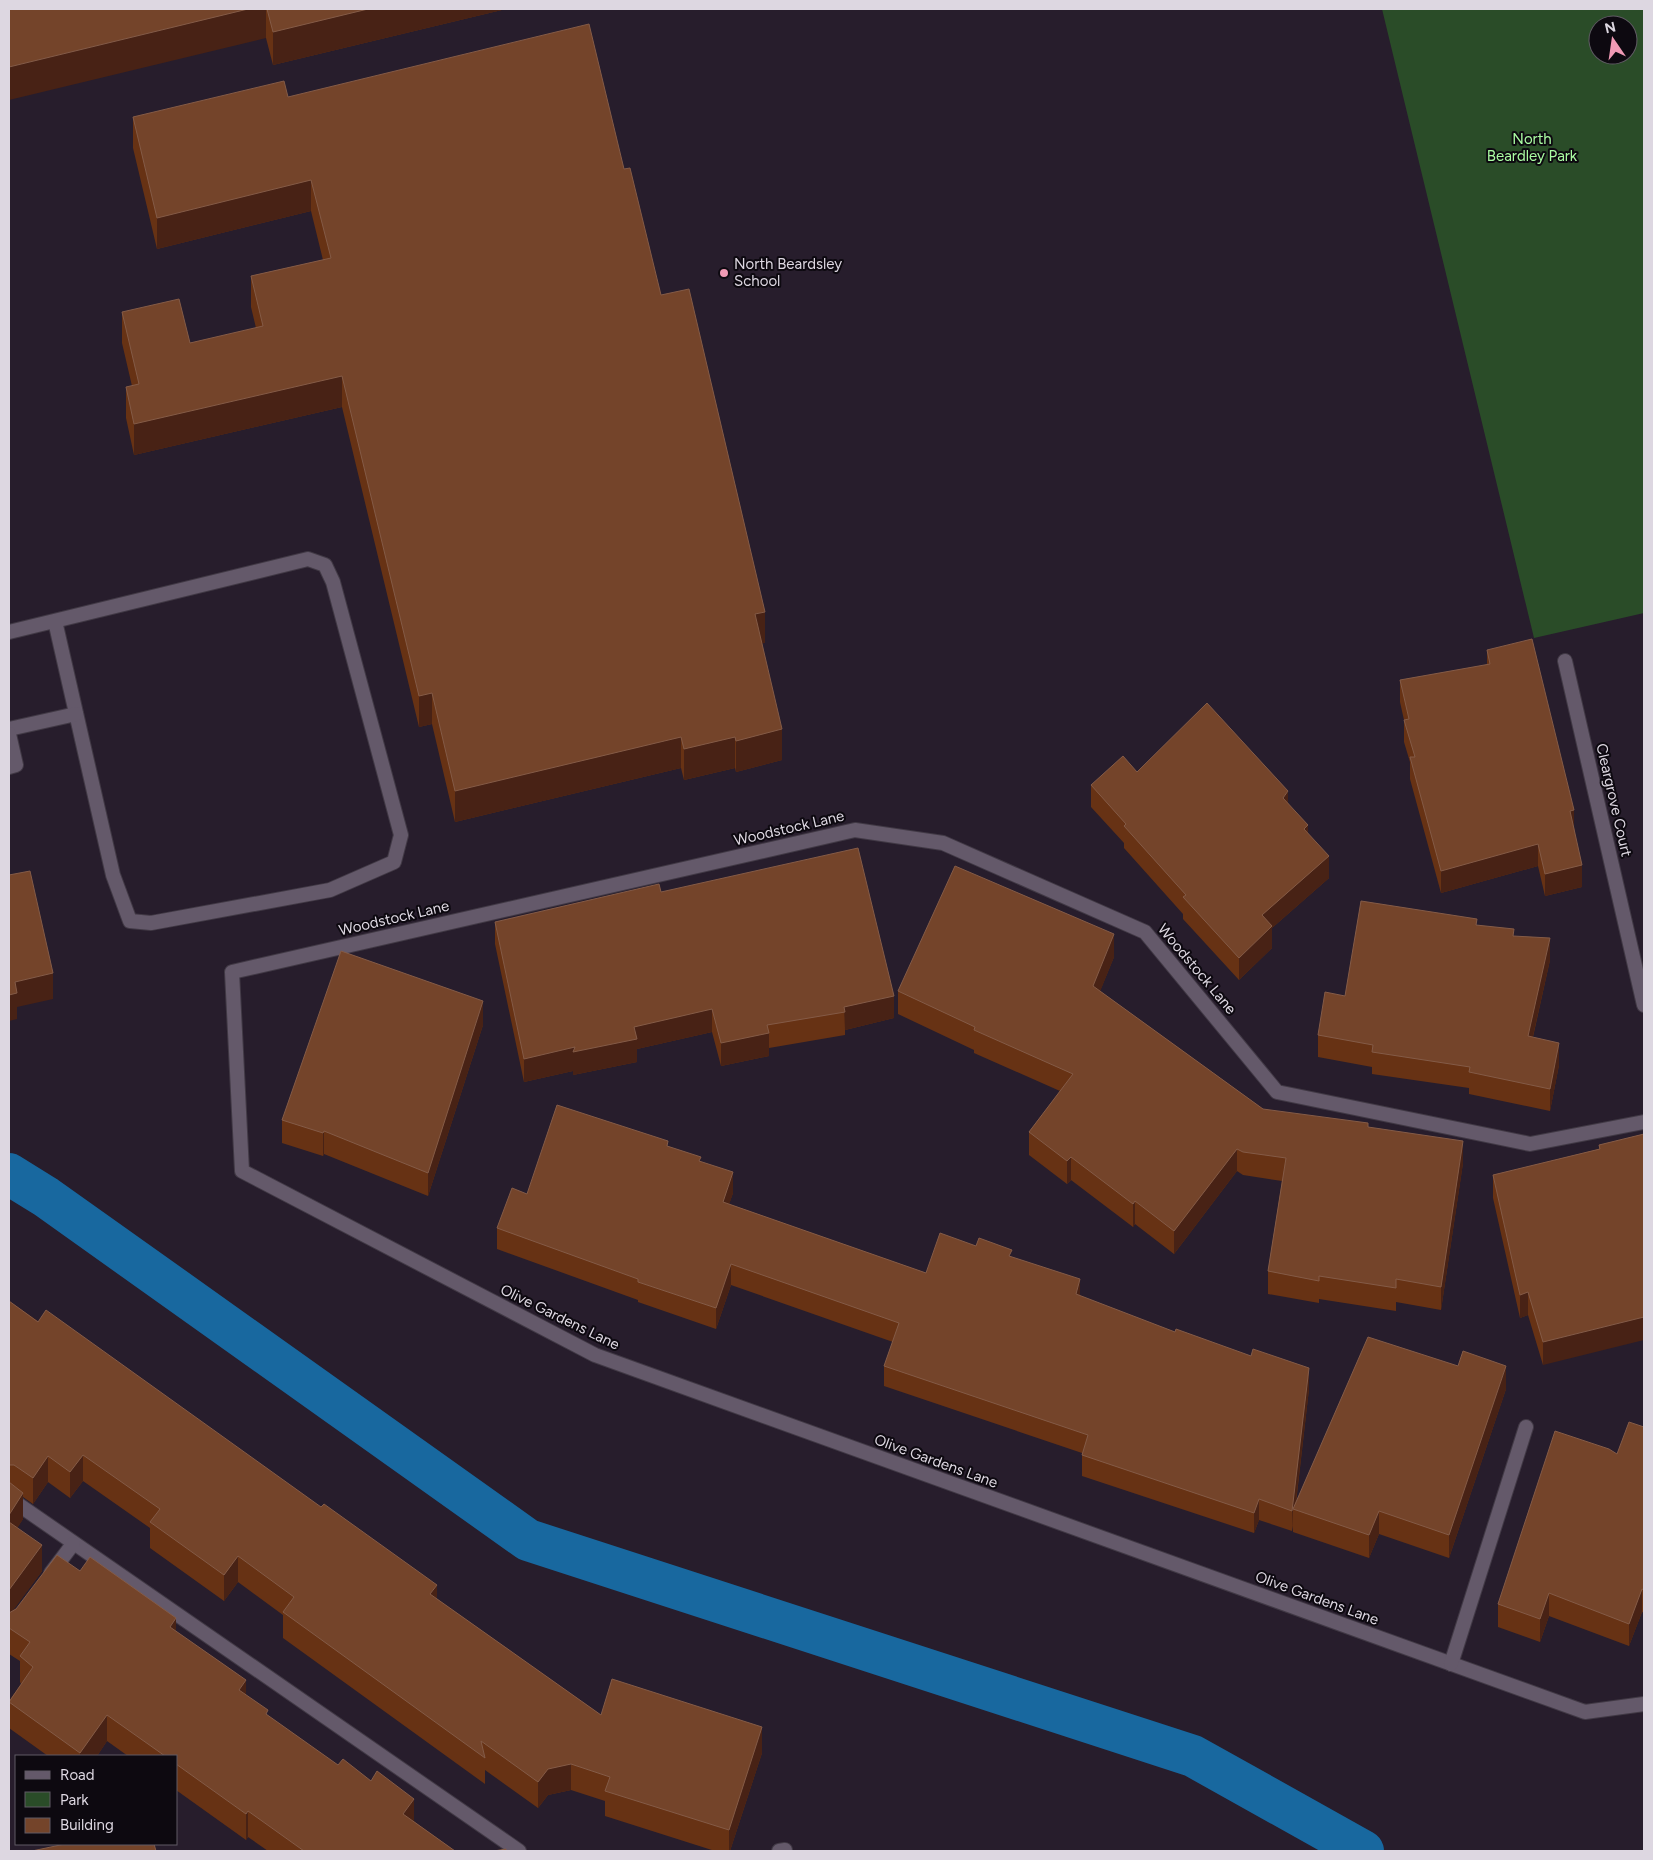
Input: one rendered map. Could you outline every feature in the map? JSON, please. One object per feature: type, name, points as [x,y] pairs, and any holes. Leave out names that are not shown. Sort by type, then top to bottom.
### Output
[{"type":"street","points":[[9,632],[54,621],[308,559],[325,565],[333,582],[401,835],[394,862],[330,890],[151,922],[130,921],[113,875],[54,621]]},
{"type":"street","name":"Cleargrove Court","points":[[1565,661],[1644,1005]]},
{"type":"street","points":[[9,728],[76,714]]},
{"type":"street","points":[[9,734],[16,765],[9,767]]},
{"type":"street","name":"Woodstock Lane","points":[[242,1171],[232,972],[855,830],[944,843],[1145,932],[1278,1092],[1530,1144],[1644,1122]]},
{"type":"street","name":"Olive Gardens Lane","points":[[242,1171],[596,1355],[1585,1712],[1644,1704]]},
{"type":"street","points":[[1451,1664],[1526,1427]]},
{"type":"street","points":[[9,1498],[519,1851]]},
{"type":"street","points":[[44,1583],[73,1544]]},
{"type":"green space","name":"North Beardley Park","points":[[1382,9],[1644,9],[1644,613],[1534,638]]},
{"type":"building","points":[[9,9],[248,9],[9,67]]},
{"type":"building","points":[[267,9],[368,9],[273,32]]},
{"type":"building","points":[[589,24],[624,169],[630,168],[661,295],[689,289],[765,612],[755,614],[782,729],[736,741],[735,737],[684,749],[681,737],[455,791],[432,693],[419,696],[342,376],[134,424],[126,387],[139,384],[122,312],[179,299],[190,343],[263,326],[251,276],[331,258],[311,180],[157,218],[133,117],[284,81],[288,97]]},
{"type":"building","points":[[1532,639],[1574,810],[1570,811],[1582,865],[1545,874],[1538,844],[1441,871],[1410,757],[1415,757],[1404,720],[1409,719],[1400,680],[1490,664],[1487,650]]},
{"type":"building","points":[[1207,703],[1288,791],[1283,798],[1308,825],[1304,829],[1329,856],[1262,915],[1272,926],[1239,958],[1183,897],[1186,895],[1124,826],[1126,824],[1091,785],[1123,756],[1137,772]]},
{"type":"building","points":[[858,848],[894,996],[844,1007],[845,1012],[767,1025],[769,1033],[721,1043],[712,1009],[634,1027],[637,1039],[573,1052],[575,1047],[524,1059],[495,922],[659,884],[661,892]]},
{"type":"building","points":[[955,866],[1114,934],[1093,986],[1263,1109],[1368,1123],[1368,1127],[1463,1141],[1441,1287],[1396,1279],[1396,1288],[1319,1276],[1319,1281],[1268,1271],[1286,1158],[1243,1152],[1237,1149],[1174,1231],[1135,1201],[1133,1204],[1071,1157],[1067,1161],[1029,1132],[1073,1074],[974,1030],[975,1027],[898,991]]},
{"type":"building","points":[[30,871],[53,973],[15,982],[17,993],[9,995],[9,875]]},
{"type":"building","points":[[1361,901],[1477,919],[1476,925],[1514,929],[1513,936],[1550,938],[1528,1036],[1559,1043],[1550,1089],[1469,1072],[1470,1067],[1372,1052],[1373,1045],[1318,1035],[1325,992],[1345,996]]},
{"type":"building","points":[[341,951],[483,1001],[428,1173],[324,1131],[323,1133],[282,1120]]},
{"type":"building","points":[[557,1105],[668,1141],[667,1146],[701,1157],[699,1161],[733,1172],[723,1202],[926,1273],[940,1233],[976,1246],[979,1238],[1012,1250],[1009,1256],[1080,1279],[1076,1294],[1175,1332],[1176,1329],[1251,1356],[1253,1349],[1309,1368],[1292,1511],[1259,1499],[1254,1513],[1082,1455],[1088,1435],[884,1366],[899,1323],[731,1264],[716,1308],[638,1282],[638,1279],[497,1228],[512,1188],[527,1194]]},
{"type":"building","points":[[1644,1134],[1644,1317],[1543,1342],[1528,1292],[1520,1295],[1493,1175],[1600,1149],[1599,1145]]},
{"type":"building","points":[[9,1301],[38,1322],[46,1310],[321,1507],[324,1504],[437,1585],[430,1594],[601,1715],[612,1679],[762,1727],[729,1830],[605,1791],[610,1777],[571,1764],[548,1769],[538,1782],[481,1741],[485,1758],[283,1612],[294,1597],[238,1556],[224,1575],[150,1522],[160,1509],[83,1455],[70,1472],[48,1456],[33,1478],[14,1465],[9,1465]]},
{"type":"building","points":[[1368,1337],[1458,1366],[1463,1351],[1506,1366],[1449,1535],[1379,1511],[1369,1535],[1293,1509]]},
{"type":"building","points":[[1629,1422],[1644,1427],[1644,1590],[1642,1589],[1629,1624],[1549,1593],[1540,1619],[1498,1604],[1555,1431],[1609,1449],[1617,1454]]},
{"type":"building","points":[[9,1482],[23,1493],[9,1515]]},
{"type":"building","points":[[9,1522],[42,1545],[9,1590]]},
{"type":"building","points":[[57,1555],[80,1571],[90,1557],[176,1618],[170,1627],[246,1680],[239,1690],[268,1710],[266,1714],[338,1765],[343,1759],[371,1781],[377,1771],[414,1799],[403,1814],[455,1851],[304,1851],[248,1811],[246,1814],[178,1765],[178,1755],[164,1755],[107,1715],[80,1753],[9,1702],[33,1667],[20,1656],[30,1642],[9,1628],[9,1613],[16,1609]]},
{"type":"building","points":[[60,1845],[154,1845],[156,1851],[32,1851]]},
{"type":"waterway","points":[[9,1174],[46,1197],[528,1540],[1193,1756],[1363,1851]]},
{"type":"place","name":"North Beardsley School","points":[[724,273]]}]
